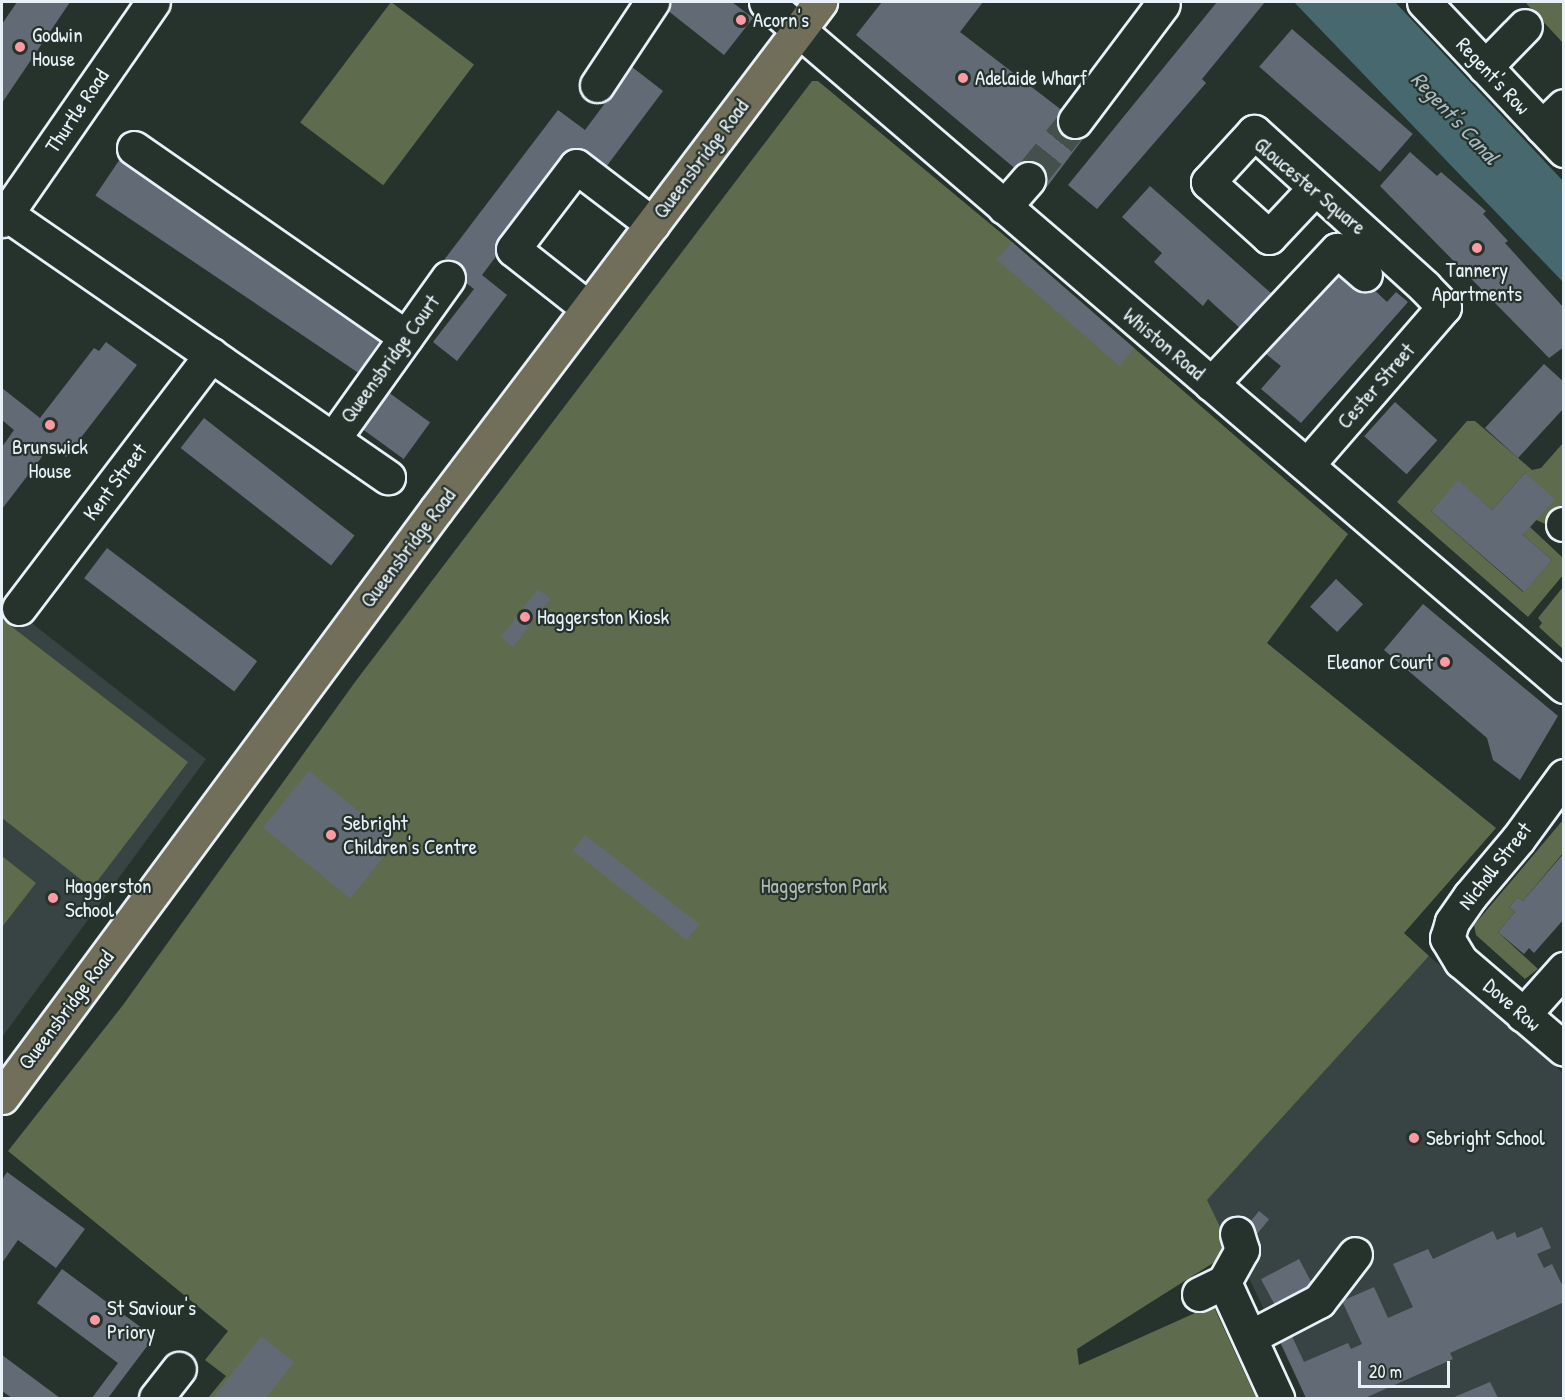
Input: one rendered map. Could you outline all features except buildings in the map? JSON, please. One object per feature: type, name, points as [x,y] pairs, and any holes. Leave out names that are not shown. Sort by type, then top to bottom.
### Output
[{"type":"main road","name":"Queensbridge Road","points":[[2,1097],[588,308],[820,2]]},
{"type":"street","name":"Thurtle Road","points":[[3,215],[153,2]]},
{"type":"street","points":[[597,85],[652,2]]},
{"type":"street","name":"Whiston Road","points":[[766,2],[1563,686]]},
{"type":"street","name":"Regent's Row","points":[[1424,2],[1485,68],[1556,127]]},
{"type":"street","points":[[1075,121],[1163,4]]},
{"type":"street","points":[[1485,68],[1526,26]]},
{"type":"street","name":"Gloucester Square","points":[[1315,188],[1269,237],[1208,182],[1254,132],[1425,286],[1444,307]]},
{"type":"street","points":[[134,148],[406,337]]},
{"type":"street","points":[[588,308],[513,249],[576,166],[652,224]]},
{"type":"street","points":[[1004,207],[1028,179]]},
{"type":"street","points":[[3,215],[388,477]]},
{"type":"street","points":[[1211,384],[1337,250],[1365,274]]},
{"type":"street","name":"Queensbridge Court","points":[[333,439],[448,278]]},
{"type":"street","name":"Cester Street","points":[[1307,465],[1444,307]]},
{"type":"street","name":"Kent Street","points":[[19,608],[211,356]]},
{"type":"street","name":"Nicholl Street","points":[[1461,961],[1447,938],[1452,922],[1563,776]]},
{"type":"street","name":"Dove Row","points":[[1461,961],[1563,1049]]},
{"type":"street","points":[[1523,1015],[1563,969]]},
{"type":"street","points":[[1237,1234],[1242,1250],[1211,1288],[1250,1337],[1277,1398]]},
{"type":"street","points":[[1250,1337],[1319,1301],[1355,1254]]},
{"type":"street","points":[[156,1398],[178,1369]]},
{"type":"shaded area","name":"Haggerston School","points":[[2,600],[206,759],[2,1037]]},
{"type":"shaded area","name":"Sebright School","points":[[1429,956],[1563,1073],[1563,1398],[1306,1398],[1249,1278],[1254,1237],[1229,1242],[1206,1200]]},
{"type":"green space","points":[[391,2],[474,65],[383,185],[300,123]]},
{"type":"green space","points":[[1525,2],[1563,2],[1563,43]]},
{"type":"green space","name":"Haggerston Park","points":[[812,81],[818,81],[1012,242],[1348,534],[1267,643],[1496,828],[1404,933],[1429,956],[1207,1200],[1232,1251],[1077,1349],[1079,1365],[1213,1305],[1256,1398],[208,1398],[226,1376],[205,1360],[228,1331],[8,1151],[123,1005],[355,682]]},
{"type":"green space","points":[[1467,421],[1475,421],[1532,470],[1541,468],[1563,443],[1563,509],[1550,526],[1536,520],[1525,473],[1492,510],[1458,481],[1431,511],[1523,592],[1552,560],[1523,535],[1530,527],[1563,558],[1563,575],[1528,617],[1397,502]]},
{"type":"green space","points":[[1563,587],[1563,649],[1539,627],[1542,623],[1538,618]]},
{"type":"green space","name":"Haggerston School","points":[[3,620],[188,762],[92,888],[2,818]]},
{"type":"green space","points":[[1563,820],[1563,853],[1523,901],[1518,897],[1509,907],[1515,912],[1498,932],[1538,969],[1525,979],[1476,935],[1474,925]]},
{"type":"green space","points":[[2,856],[36,883],[2,927]]},
{"type":"water","name":"Regent's Canal","points":[[1294,2],[1395,2],[1563,181],[1563,282]]},
{"type":"tunnel","points":[[1028,179],[1075,121]]},
{"type":"place","name":"Acorn's","points":[[741,20]]},
{"type":"place","name":"Godwin House","points":[[20,47]]},
{"type":"place","name":"Adelaide Wharf","points":[[963,78]]},
{"type":"place","name":"Tannery Apartments","points":[[1477,248]]},
{"type":"place","name":"Brunswick House","points":[[50,425]]},
{"type":"place","name":"Haggerston Kiosk","points":[[525,617]]},
{"type":"place","name":"Eleanor Court","points":[[1445,662]]},
{"type":"place","name":"Sebright Children's Centre","points":[[331,835]]},
{"type":"place","name":"Haggerston School","points":[[53,898]]},
{"type":"place","name":"Sebright School","points":[[1414,1138]]},
{"type":"place","name":"St Saviour's Priory","points":[[95,1320]]}]
